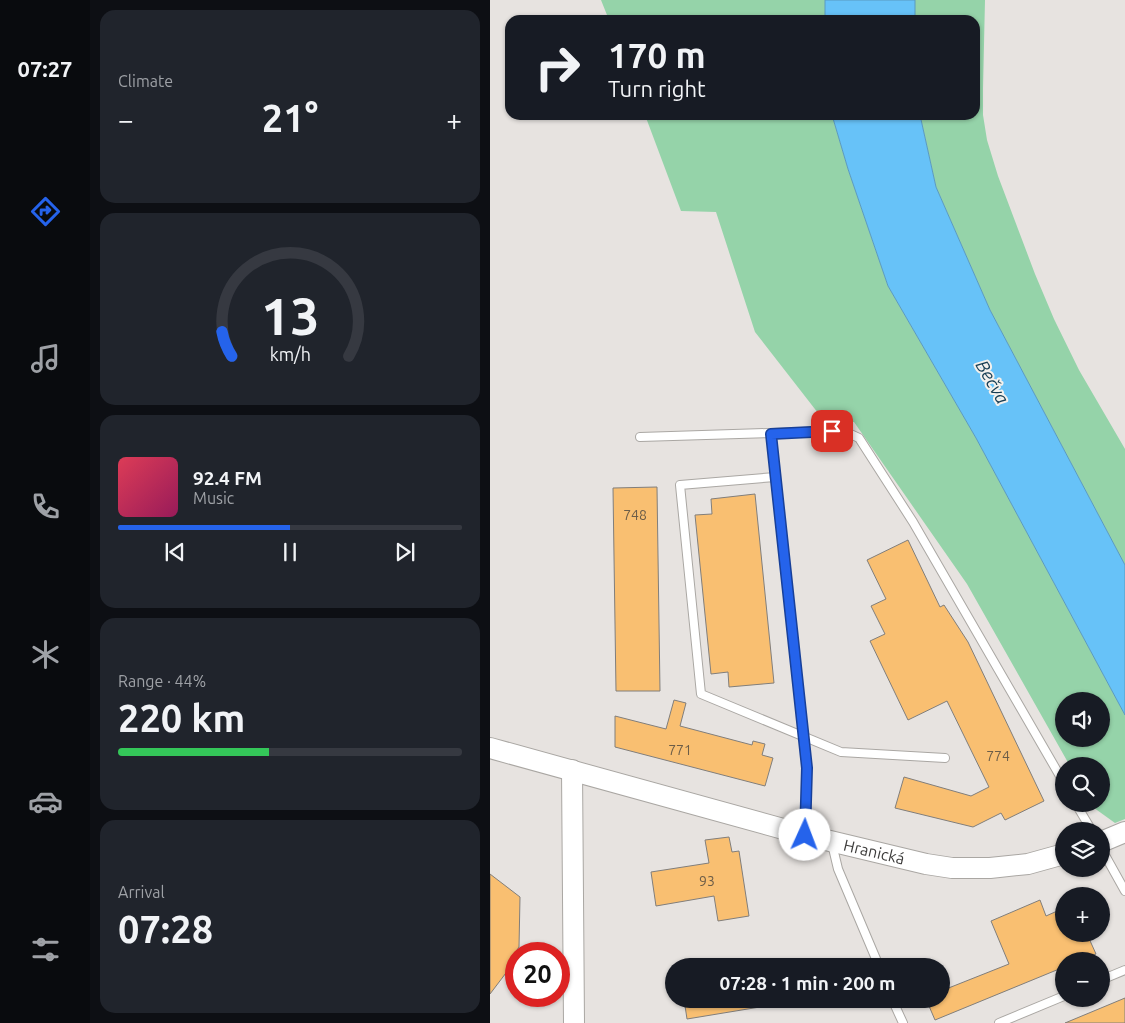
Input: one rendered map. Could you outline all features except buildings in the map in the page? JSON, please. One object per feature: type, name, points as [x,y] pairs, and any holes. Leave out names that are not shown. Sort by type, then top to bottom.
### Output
[{"type":"street","name":"Hranická","points":[[490,748],[805,835],[926,864],[952,868],[990,868],[1028,864],[1055,856]]},
{"type":"street","points":[[572,770],[574,1023]]},
{"type":"street","points":[[1110,838],[1125,832]]},
{"type":"lane","points":[[640,437],[846,432],[853,434],[865,444],[913,522],[1055,767]]},
{"type":"lane","points":[[771,434],[807,768],[805,835]]},
{"type":"lane","points":[[775,477],[680,485],[701,694],[841,752],[945,758]]},
{"type":"lane","points":[[835,842],[833,848],[838,868],[876,958]]},
{"type":"lane","points":[[1110,864],[1125,891]]},
{"type":"lane","points":[[1110,976],[1125,970]]},
{"type":"lane","points":[[999,1023],[1055,1000]]},
{"type":"lane","points":[[896,1008],[903,1023]]},
{"type":"green space","points":[[601,0],[825,0],[825,15],[607,15]]},
{"type":"green space","points":[[915,0],[985,0],[983,115],[987,140],[998,176],[1054,319],[1079,370],[1125,449],[1125,565],[990,310],[936,187],[921,120],[980,120],[980,15],[915,15]]},
{"type":"green space","points":[[647,120],[833,120],[888,286],[976,438],[1125,715],[1125,819],[1115,823],[1100,812],[1110,812],[1110,757],[1065,757],[1059,747],[1110,747],[1110,692],[1055,692],[1055,739],[967,584],[854,422],[825,422],[755,332],[716,212],[681,211]]},
{"type":"water","points":[[825,0],[915,0],[915,15],[825,15]]},
{"type":"water","name":"Bečva","points":[[833,120],[921,120],[936,187],[990,310],[1125,565],[1125,715],[976,438],[888,286]]},
{"type":"route","points":[[805,835],[807,768],[771,434],[832,431]]}]
